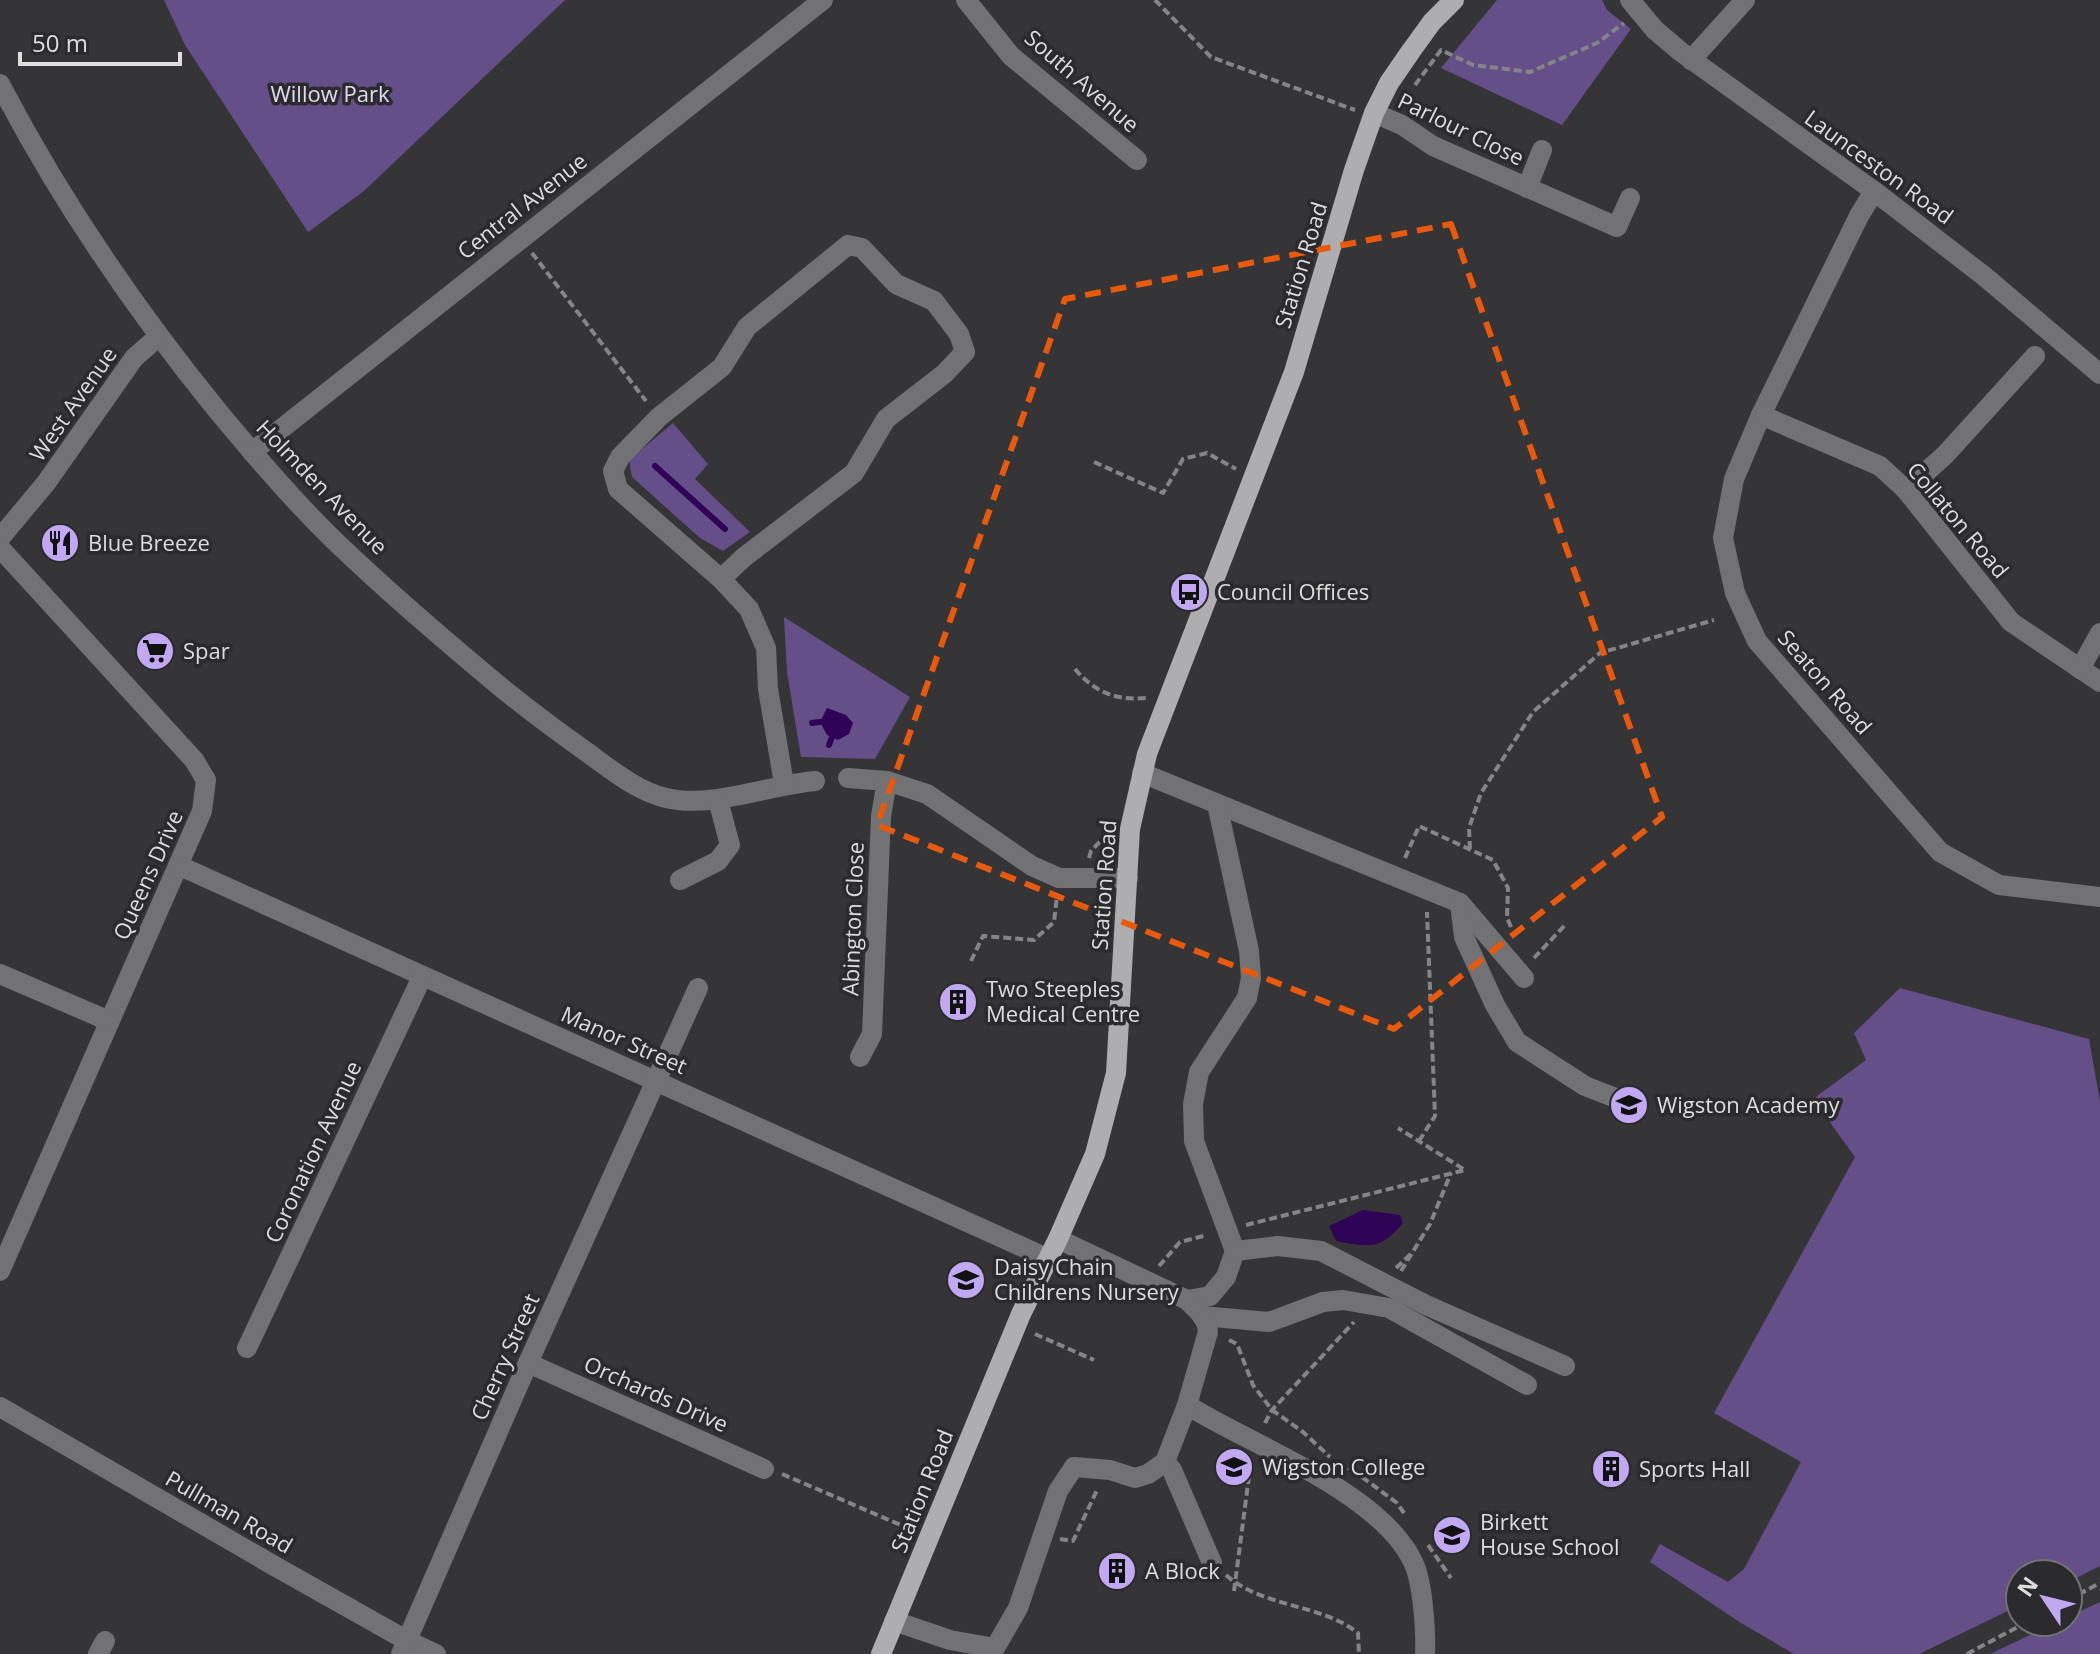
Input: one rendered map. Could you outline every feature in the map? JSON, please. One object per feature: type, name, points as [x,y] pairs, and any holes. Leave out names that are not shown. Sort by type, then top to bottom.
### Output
[{"type":"main road","name":"Station Road","points":[[881,1654],[1021,1314],[1095,1154],[1116,1073],[1130,829],[1162,701],[1294,372],[1354,170],[1368,112],[1432,22],[1454,0]]},
{"type":"street","name":"Central Avenue","points":[[252,452],[823,0]]},
{"type":"street","name":"South Avenue","points":[[966,0],[1011,56],[1137,160]]},
{"type":"street","points":[[1691,60],[1745,0]]},
{"type":"street","name":"Launceston Road","points":[[1634,6],[1655,30],[1691,60],[1874,191],[1984,276],[2100,374]]},
{"type":"street","name":"Holmden Avenue","points":[[0,84],[66,201],[158,337],[252,452],[336,543],[445,641],[534,715],[633,785],[668,799],[718,800],[784,784],[815,781]]},
{"type":"street","name":"Parlour Close","points":[[1368,112],[1402,125],[1433,146],[1617,227],[1630,198]]},
{"type":"street","name":"Parlour Close","points":[[1527,188],[1542,150]]},
{"type":"street","name":"Seaton Road","points":[[1874,191],[1761,415],[1734,479],[1723,538],[1735,593],[1757,641],[1940,852],[1999,885],[2100,897]]},
{"type":"street","points":[[721,579],[743,558],[854,473],[886,419],[944,374],[965,352],[959,334],[934,301],[896,284],[862,248],[848,245],[747,327],[722,367],[659,417],[620,457],[613,471],[618,489],[721,579],[749,609],[766,648],[768,689],[784,784]]},
{"type":"street","name":"West Avenue","points":[[0,538],[46,483],[134,358],[158,337]]},
{"type":"street","points":[[1906,490],[1945,455],[2035,356]]},
{"type":"street","name":"Collaton Road","points":[[1761,415],[1880,466],[1906,490],[2011,622],[2100,682]]},
{"type":"street","name":"Queens Drive","points":[[0,548],[194,760],[206,780],[202,811],[180,866],[0,1271]]},
{"type":"street","points":[[2080,669],[2100,633]]},
{"type":"street","points":[[1142,773],[1460,903],[1524,978]]},
{"type":"street","points":[[848,778],[887,781],[927,794],[1032,866],[1059,878],[1128,878]]},
{"type":"street","name":"Abington Close","points":[[860,1057],[872,1034],[881,816],[887,781]]},
{"type":"street","points":[[680,880],[718,861],[730,845],[718,800]]},
{"type":"street","points":[[1187,1300],[1210,1296],[1226,1277],[1235,1251],[1194,1141],[1193,1104],[1199,1072],[1247,998],[1251,978],[1249,951],[1217,804]]},
{"type":"street","name":"Manor Street","points":[[180,866],[1049,1259]]},
{"type":"street","points":[[1460,903],[1464,937],[1495,1005],[1517,1042],[1585,1086],[1626,1102]]},
{"type":"street","points":[[0,974],[109,1021]]},
{"type":"street","name":"Coronation Avenue","points":[[247,1348],[422,977]]},
{"type":"street","name":"Cherry Street","points":[[404,1647],[528,1363],[698,988]]},
{"type":"street","points":[[894,1621],[994,1651],[1018,1608],[1058,1491],[1074,1467],[1110,1470],[1135,1478],[1148,1474],[1165,1462],[1187,1405],[1208,1325],[1187,1300],[1058,1239]]},
{"type":"street","points":[[1235,1251],[1278,1246],[1321,1251],[1426,1305],[1565,1366]]},
{"type":"street","points":[[1202,1316],[1269,1322],[1323,1302],[1343,1300],[1389,1308],[1527,1385]]},
{"type":"street","name":"Orchards Drive","points":[[528,1363],[764,1469]]},
{"type":"street","points":[[1187,1405],[1332,1484],[1373,1514],[1399,1539],[1416,1570],[1426,1633],[1425,1654]]},
{"type":"street","name":"Pullman Road","points":[[0,1407],[404,1647],[436,1654]]},
{"type":"street","points":[[1165,1462],[1172,1470],[1212,1563]]},
{"type":"path","points":[[1155,0],[1211,57],[1348,108],[1368,112]]},
{"type":"path","points":[[1409,94],[1441,50],[1473,65],[1530,72],[1597,43],[1634,6]]},
{"type":"path","points":[[521,239],[659,417]]},
{"type":"path","points":[[1094,462],[1163,493],[1183,459],[1207,453],[1242,472]]},
{"type":"path","points":[[1470,849],[1469,828],[1481,793],[1533,712],[1600,653],[1714,620]]},
{"type":"path","points":[[1075,669],[1084,681],[1104,694],[1131,700],[1162,701]]},
{"type":"path","points":[[1402,864],[1419,826],[1493,860],[1508,888],[1507,918],[1512,930]]},
{"type":"path","points":[[1087,866],[1091,851],[1114,828]]},
{"type":"path","points":[[971,961],[983,936],[1034,940],[1054,922],[1059,878]]},
{"type":"path","points":[[1419,1141],[1435,1116],[1426,901]]},
{"type":"path","points":[[1526,950],[1535,959],[1566,924]]},
{"type":"path","points":[[1155,1271],[1180,1242],[1465,1170],[1398,1128]]},
{"type":"path","points":[[1387,1284],[1430,1224],[1451,1173]]},
{"type":"path","points":[[1387,1284],[1412,1253]]},
{"type":"path","points":[[1234,1591],[1254,1443],[1272,1410],[1350,1328],[1366,1304]]},
{"type":"path","points":[[1028,1344],[1037,1326]]},
{"type":"path","points":[[1033,1333],[1094,1360]]},
{"type":"path","points":[[1227,1339],[1237,1344],[1253,1385],[1272,1410],[1303,1432],[1336,1462],[1350,1469],[1353,1460]]},
{"type":"path","points":[[764,1469],[788,1476],[908,1528]]},
{"type":"path","points":[[1052,1545],[1061,1539],[1073,1541],[1102,1480]]},
{"type":"path","points":[[1236,1584],[1291,1606],[1327,1615],[1350,1627],[1358,1633],[1359,1654]]},
{"type":"path","points":[[1967,1654],[2004,1634]]},
{"type":"highlighted area","points":[[1451,224],[1662,817],[1394,1029],[877,825],[1065,299]]},
{"type":"green space","name":"Willow Park","points":[[164,0],[565,0],[364,191],[308,232],[185,45]]},
{"type":"green space","points":[[1497,0],[1602,0],[1607,10],[1631,29],[1562,125],[1441,68]]},
{"type":"green space","points":[[673,423],[708,464],[695,479],[750,532],[723,551],[700,538],[632,477],[629,460]]},
{"type":"green space","points":[[784,617],[910,697],[875,759],[801,757],[787,672]]},
{"type":"green space","points":[[1900,988],[2089,1039],[2100,1102],[2100,1566],[2084,1574],[2084,1558],[2004,1558],[2004,1613],[1919,1654],[1794,1654],[1741,1623],[1650,1562],[1660,1544],[1728,1582],[1744,1569],[1801,1462],[1714,1413],[1855,1157],[1813,1099],[1866,1060],[1854,1033]]},
{"type":"green space","points":[[2100,1602],[2100,1654],[1990,1654],[2024,1638],[2084,1638],[2084,1610]]},
{"type":"shaded area","points":[[827,708],[846,715],[853,723],[849,734],[838,740],[827,735],[820,722]]},
{"type":"shaded area","points":[[1363,1210],[1400,1215],[1403,1223],[1387,1238],[1373,1245],[1336,1241],[1329,1226]]},
{"type":"waterway","points":[[655,466],[725,529]]},
{"type":"waterway","points":[[812,723],[820,722]]},
{"type":"waterway","points":[[829,745],[832,737]]},
{"type":"place","name":"Blue Breeze","points":[[60,543]]},
{"type":"place","name":"Council Offices","points":[[1189,592]]},
{"type":"place","name":"Spar","points":[[155,651]]},
{"type":"place","name":"Two Steeples Medical Centre","points":[[958,1002]]},
{"type":"place","name":"Wigston Academy","points":[[1629,1105]]},
{"type":"place","name":"Daisy Chain Childrens Nursery","points":[[966,1280]]},
{"type":"place","name":"Wigston College","points":[[1234,1467]]},
{"type":"place","name":"Sports Hall","points":[[1611,1469]]},
{"type":"place","name":"Birkett House School","points":[[1452,1535]]},
{"type":"place","name":"A Block","points":[[1117,1571]]}]
